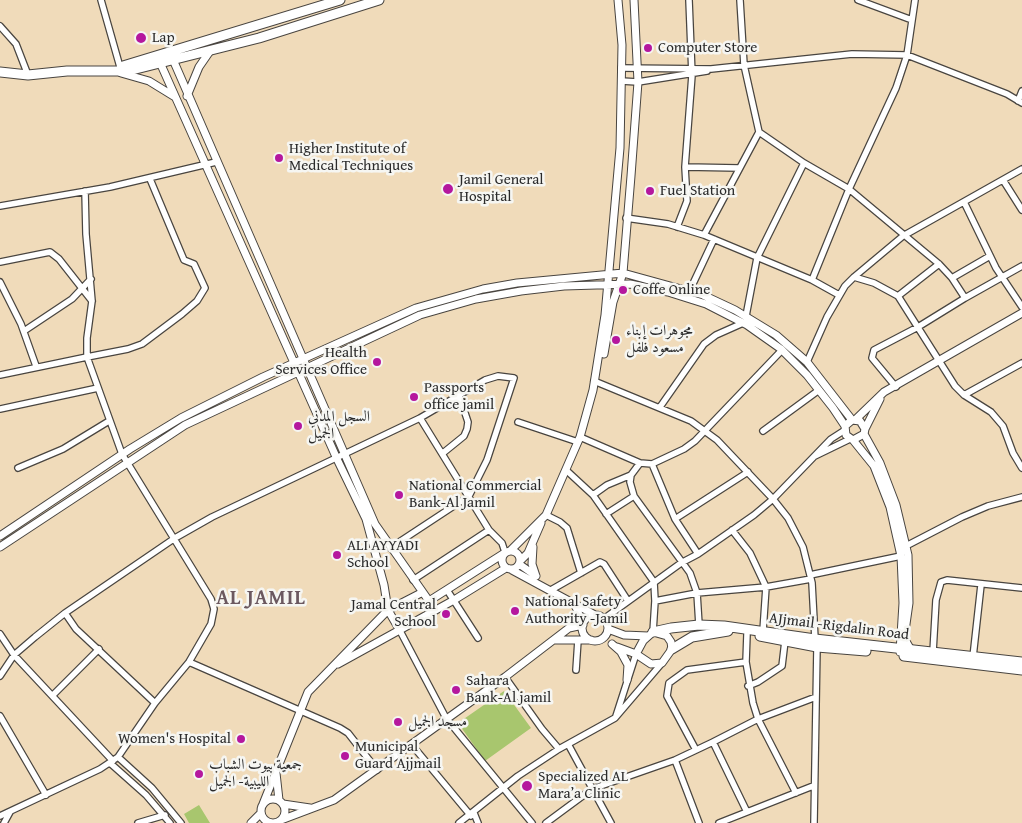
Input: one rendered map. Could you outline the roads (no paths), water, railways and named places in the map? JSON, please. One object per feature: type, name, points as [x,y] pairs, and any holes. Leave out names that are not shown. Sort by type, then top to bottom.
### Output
[{"type":"main road","points":[[0,72],[28,75],[122,70],[159,60],[340,0]]},
{"type":"main road","points":[[171,56],[210,51],[304,25],[379,0]]},
{"type":"main road","name":"AJjmail -Rigdalin Road","points":[[651,634],[671,628],[699,625],[763,631],[816,643]]},
{"type":"main road","name":"AJjmail -Rigdalin Road","points":[[672,649],[686,639],[724,631],[784,641],[900,652],[1022,670]]},
{"type":"main road","name":"AJjmail -Rigdalin Road","points":[[900,652],[932,652],[1022,662]]},
{"type":"street","points":[[101,0],[122,70],[149,81],[175,98]]},
{"type":"street","points":[[596,382],[605,315],[620,148],[622,45],[618,0]]},
{"type":"street","points":[[329,669],[508,569],[516,568],[528,553],[535,540],[578,440],[596,382],[613,302],[623,273],[638,82],[634,0]]},
{"type":"street","points":[[677,227],[687,201],[686,167],[692,72],[689,0]]},
{"type":"street","points":[[704,235],[759,132],[744,65],[740,0]]},
{"type":"street","points":[[858,0],[912,20]]},
{"type":"street","points":[[812,280],[849,189],[896,88],[907,55],[915,0]]},
{"type":"street","points":[[0,26],[16,44],[28,75]]},
{"type":"street","points":[[187,96],[199,67],[210,51]]},
{"type":"street","points":[[621,81],[638,82],[711,69],[852,54],[907,55],[1020,102],[1022,91]]},
{"type":"street","points":[[171,56],[375,524],[421,593],[429,601],[432,611]]},
{"type":"street","points":[[159,60],[337,459],[366,519],[384,585],[388,610],[446,718],[532,823]]},
{"type":"street","points":[[622,68],[692,72]]},
{"type":"street","points":[[759,132],[804,163],[849,189],[903,236],[939,264],[952,278],[965,298]]},
{"type":"street","points":[[0,206],[150,179],[216,162]]},
{"type":"street","points":[[660,407],[704,344],[745,319],[757,258],[804,163]]},
{"type":"street","points":[[686,167],[739,168]]},
{"type":"street","points":[[807,362],[816,345],[823,325],[839,295],[854,277],[903,236],[1022,169]]},
{"type":"street","points":[[0,375],[36,366],[128,349],[142,344],[197,301],[205,288],[194,264],[184,260],[150,179]]},
{"type":"street","points":[[1003,180],[1022,210]]},
{"type":"street","points":[[0,816],[114,760],[155,703],[189,662],[211,624],[214,609],[211,599],[122,454],[87,357],[86,338],[92,301],[86,234],[85,191]]},
{"type":"street","points":[[964,202],[990,256],[1022,307]]},
{"type":"street","points":[[626,218],[677,227],[704,235],[812,280],[839,295]]},
{"type":"street","points":[[690,290],[714,239]]},
{"type":"street","points":[[0,262],[50,252],[92,301]]},
{"type":"street","points":[[952,278],[990,256]]},
{"type":"street","points":[[898,296],[939,264]]},
{"type":"street","points":[[896,386],[872,355],[874,350],[918,327],[1022,266]]},
{"type":"street","points":[[0,536],[122,454],[181,418],[394,316],[442,299],[505,284],[623,273],[690,290],[745,319],[782,350],[819,390],[852,439],[863,449],[874,466],[890,507],[901,556],[904,602],[900,652]]},
{"type":"street","points":[[854,277],[874,283],[898,296],[947,376],[964,395],[992,412],[1003,426],[1013,453],[1022,468]]},
{"type":"street","points":[[24,331],[72,299],[91,279]]},
{"type":"street","points":[[0,282],[24,331],[36,366]]},
{"type":"street","points":[[0,547],[185,425],[398,326],[445,307],[514,292],[608,284],[638,285],[695,299],[770,330],[807,362],[853,420],[860,421],[880,463],[896,505],[906,546],[909,603],[904,638],[906,645],[911,651]]},
{"type":"street","points":[[604,618],[681,563],[698,554],[732,530],[772,499],[831,439],[884,392],[1022,313]]},
{"type":"street","points":[[518,422],[578,440],[640,463],[652,464],[684,449],[695,441],[782,350]]},
{"type":"street","points":[[964,395],[1022,363]]},
{"type":"street","points":[[0,676],[14,655],[65,614],[174,538],[212,517],[346,455],[420,418],[492,378],[506,376],[514,378],[488,460],[469,496],[390,548]]},
{"type":"street","points":[[596,382],[691,421],[717,440],[788,518],[803,547],[811,577],[816,643],[814,823]]},
{"type":"street","points":[[0,409],[98,388]]},
{"type":"street","points":[[763,431],[819,390]]},
{"type":"street","points":[[815,456],[864,432],[884,392]]},
{"type":"street","points":[[443,453],[464,436],[467,429],[468,422],[459,395]]},
{"type":"street","points":[[420,418],[489,530],[502,543],[507,552]]},
{"type":"street","points":[[18,468],[63,450],[109,421]]},
{"type":"street","points":[[640,463],[631,475],[630,482],[634,496],[690,573],[696,593],[699,625]]},
{"type":"street","points":[[652,464],[675,519],[698,554]]},
{"type":"street","points":[[566,470],[593,495],[654,582],[655,601],[651,634],[636,654],[615,718]]},
{"type":"street","points":[[675,519],[748,472]]},
{"type":"street","points":[[593,495],[607,485],[631,475]]},
{"type":"street","points":[[606,514],[634,496]]},
{"type":"street","points":[[906,546],[962,516],[1022,496]]},
{"type":"street","points":[[544,517],[501,560],[508,569],[575,605],[604,618],[608,629],[606,635],[601,640]]},
{"type":"street","points":[[544,517],[560,522],[567,528],[581,573]]},
{"type":"street","points":[[413,580],[489,530]]},
{"type":"street","points":[[732,530],[750,553],[766,587],[763,631]]},
{"type":"street","points":[[535,540],[532,564],[536,576]]},
{"type":"street","points":[[429,601],[507,552],[518,554],[520,562],[548,589]]},
{"type":"street","points":[[655,601],[696,593],[766,587],[901,556]]},
{"type":"street","points":[[548,589],[600,562],[604,564],[628,601]]},
{"type":"street","points":[[497,575],[525,577]]},
{"type":"street","points":[[932,652],[936,600],[940,582],[947,580],[1022,588]]},
{"type":"street","points":[[973,657],[981,585]]},
{"type":"street","points":[[447,590],[478,638]]},
{"type":"street","points":[[251,823],[261,813],[276,770],[308,692],[388,610],[421,593]]},
{"type":"street","points":[[575,605],[583,624],[584,634],[592,640]]},
{"type":"street","points":[[65,614],[76,630],[99,649],[155,703]]},
{"type":"street","points":[[261,813],[264,819],[270,822],[281,820],[334,800],[446,718],[506,677],[569,628],[583,624],[587,618],[595,614]]},
{"type":"street","points":[[459,823],[470,818],[504,787],[559,749],[615,718],[662,664],[672,649],[667,636],[651,634],[624,635],[608,629]]},
{"type":"street","points":[[0,634],[14,655],[114,760],[165,815],[170,823]]},
{"type":"street","points":[[747,634],[746,662],[748,686],[758,719],[796,793]]},
{"type":"street","points":[[554,640],[601,640],[636,654],[651,664],[662,664]]},
{"type":"street","points":[[576,670],[578,640]]},
{"type":"street","points":[[748,686],[758,682],[782,666],[784,641]]},
{"type":"street","points":[[612,644],[621,652],[628,665],[627,680]]},
{"type":"street","points":[[53,695],[99,649]]},
{"type":"street","points":[[189,662],[301,710],[348,733],[377,770]]},
{"type":"street","points":[[696,750],[667,696],[668,683],[687,670],[746,662]]},
{"type":"street","points":[[506,677],[542,729],[559,749]]},
{"type":"street","points":[[546,823],[592,789],[675,760],[758,719],[816,697]]},
{"type":"street","points":[[0,716],[46,795]]},
{"type":"street","points":[[713,742],[747,812]]},
{"type":"street","points":[[412,744],[470,818],[478,823]]},
{"type":"street","points":[[568,744],[611,823]]},
{"type":"street","points":[[114,760],[152,788],[181,823]]},
{"type":"street","points":[[675,760],[699,823]]},
{"type":"street","points":[[276,770],[281,802],[285,814],[281,820]]},
{"type":"street","points":[[719,823],[813,786]]},
{"type":"street","points":[[263,804],[272,799],[313,808]]},
{"type":"street","points":[[4,823],[10,812]]},
{"type":"street","points":[[138,823],[165,815]]},
{"type":"place","name":"Lap","points":[[141,38]]},
{"type":"place","name":"Computer Store","points":[[648,48]]},
{"type":"place","name":"Higher Institute of Medical Techniques","points":[[279,158]]},
{"type":"place","name":"Jamil General Hospital","points":[[448,189]]},
{"type":"place","name":"Fuel Station","points":[[650,191]]},
{"type":"place","name":"Coffe Online","points":[[623,290]]},
{"type":"place","name":"مجوهرات إبناء مسعود فلفل","points":[[616,340]]},
{"type":"place","name":"Health Services Office","points":[[377,362]]},
{"type":"place","name":"Passports office jamil","points":[[414,397]]},
{"type":"place","name":"السجل المدني الجميل","points":[[298,426]]},
{"type":"place","name":"National Commercial Bank-Al Jamil","points":[[399,495]]},
{"type":"place","name":"ALI AYYADI School","points":[[337,555]]},
{"type":"place","name":"National Safety Authority -Jamil","points":[[515,611]]},
{"type":"place","name":"Jamal Central School","points":[[446,614]]},
{"type":"place","name":"Sahara Bank-Al jamil","points":[[456,690]]},
{"type":"place","name":"مسجد الجميل","points":[[398,722]]},
{"type":"place","name":"Women's Hospital","points":[[241,739]]},
{"type":"place","name":"Municipal Guard Ajjmail","points":[[345,756]]},
{"type":"place","name":"جمعية بيوت الشباب الليبية- الجميل","points":[[199,774]]},
{"type":"place","name":"Specialized AL Mara’a Clinic","points":[[527,786]]},
{"type":"district","name":"AL JAMIL","points":[[261,599]]}]
